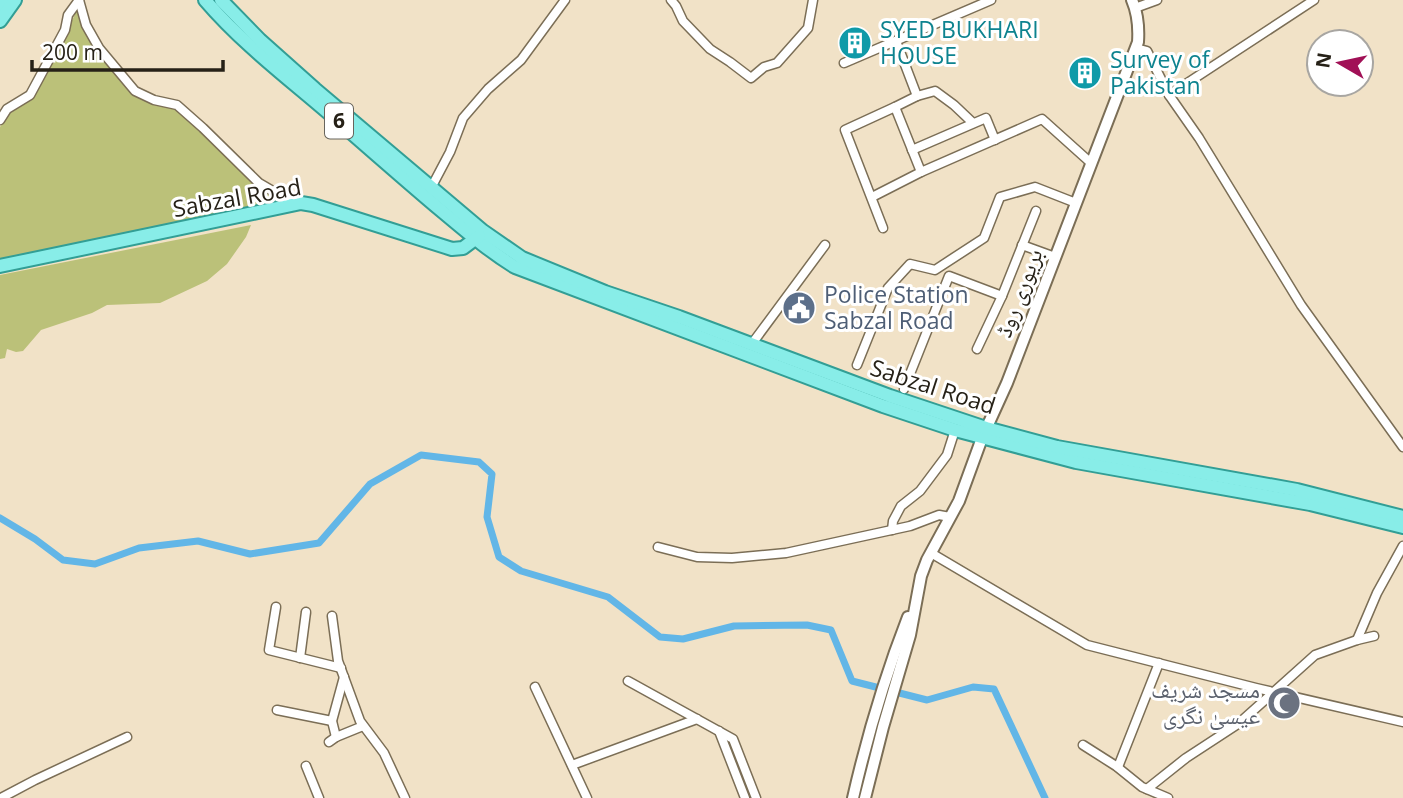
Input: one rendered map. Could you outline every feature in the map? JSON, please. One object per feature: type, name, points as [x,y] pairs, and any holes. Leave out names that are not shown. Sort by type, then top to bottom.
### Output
[{"type":"main road","points":[[0,5],[3,0]]},
{"type":"main road","points":[[0,21],[15,0]]},
{"type":"main road","name":"6","points":[[205,0],[253,49],[479,235]]},
{"type":"main road","name":"6","points":[[220,0],[260,40],[431,188],[479,235]]},
{"type":"main road","name":"بریوری روڈ","points":[[877,725],[898,656],[910,635],[921,576],[958,501],[1007,383],[1136,48],[1139,28],[1133,4]]},
{"type":"main road","name":"Sabzal Road","points":[[0,266],[301,203],[452,249],[463,248],[479,235]]},
{"type":"main road","name":"Sabzal Road","points":[[479,235],[522,258],[605,292],[751,345],[769,357],[883,406],[955,430],[984,433]]},
{"type":"main road","name":"Sabzal Road","points":[[479,235],[495,255],[515,267],[769,357],[890,396],[984,433],[1076,462],[1235,485],[1297,490],[1403,517]]},
{"type":"main road","name":"Sabzal Road","points":[[1235,485],[1403,527]]},
{"type":"main road","points":[[853,798],[877,725]]},
{"type":"main road","points":[[865,798],[877,725]]},
{"type":"street","points":[[0,120],[7,109],[30,95],[65,30],[68,15],[79,0]]},
{"type":"street","points":[[79,0],[86,25],[99,48],[135,91],[154,100],[177,105],[259,183],[295,204]]},
{"type":"street","points":[[431,188],[450,152],[463,118],[488,89],[521,60],[565,0]]},
{"type":"street","points":[[671,0],[683,21],[710,49],[751,78],[764,67],[777,63],[808,28],[813,0]]},
{"type":"street","points":[[844,63],[991,0]]},
{"type":"street","points":[[1133,4],[1157,0]]},
{"type":"street","points":[[1169,95],[1314,0]]},
{"type":"street","points":[[896,41],[917,96]]},
{"type":"street","points":[[1136,48],[1147,51],[1169,95],[1199,138],[1301,305],[1403,447]]},
{"type":"street","points":[[884,228],[845,130],[917,96],[935,91],[972,123]]},
{"type":"street","points":[[895,107],[921,172]]},
{"type":"street","points":[[912,149],[986,118],[995,140]]},
{"type":"street","points":[[872,197],[921,172],[1042,119],[1091,163]]},
{"type":"street","points":[[857,365],[888,288],[910,264],[936,270],[984,238],[1000,197],[1035,187],[1076,203]]},
{"type":"street","points":[[977,349],[1002,296],[1036,211]]},
{"type":"street","points":[[751,345],[825,245]]},
{"type":"street","points":[[1022,245],[1055,257]]},
{"type":"street","points":[[904,388],[949,276],[1002,296]]},
{"type":"street","points":[[892,530],[893,521],[901,506],[920,491],[947,455],[955,430]]},
{"type":"street","points":[[658,547],[697,557],[732,558],[786,553],[910,526],[939,515],[950,517]]},
{"type":"street","points":[[1357,640],[1377,593],[1403,546]]},
{"type":"street","points":[[931,553],[1087,645],[1403,722]]},
{"type":"street","points":[[276,607],[269,649],[342,673]]},
{"type":"street","points":[[300,658],[306,612]]},
{"type":"street","points":[[332,616],[338,661],[359,721],[384,753],[405,798]]},
{"type":"street","points":[[1147,789],[1186,758],[1238,724],[1315,655],[1374,636]]},
{"type":"street","points":[[1118,767],[1159,663]]},
{"type":"street","points":[[342,673],[332,721],[333,739],[363,726]]},
{"type":"street","points":[[628,681],[733,739],[756,798]]},
{"type":"street","points":[[535,687],[587,798]]},
{"type":"street","points":[[277,710],[332,721]]},
{"type":"street","points":[[572,765],[696,719]]},
{"type":"street","points":[[719,731],[745,798]]},
{"type":"street","points":[[1,798],[127,737]]},
{"type":"street","points":[[1083,745],[1118,767],[1142,787],[1168,798]]},
{"type":"street","points":[[306,766],[319,798]]},
{"type":"green space","points":[[79,8],[83,24],[136,96],[178,109],[283,206],[0,266],[0,127],[9,114],[31,96],[56,55]]},
{"type":"green space","points":[[251,225],[227,264],[207,281],[160,303],[107,305],[92,313],[41,330],[23,351],[7,349],[5,358],[0,359],[0,275]]},
{"type":"waterway","points":[[0,518],[63,560],[95,564],[139,548],[198,541],[250,554],[319,543],[370,484],[421,455],[479,462],[492,474],[487,517],[499,557],[521,571],[608,597],[660,637],[683,639],[734,626],[807,625],[831,630],[852,681],[927,700],[973,687],[994,689],[1045,798]]},
{"type":"place","name":"SYED BUKHARI HOUSE","points":[[855,43]]},
{"type":"place","name":"Survey of Pakistan","points":[[1085,73]]},
{"type":"place","name":"Police Station Sabzal Road","points":[[799,308]]},
{"type":"place","name":"مسجد شریف عیسیٰ نگری","points":[[1284,703]]}]
